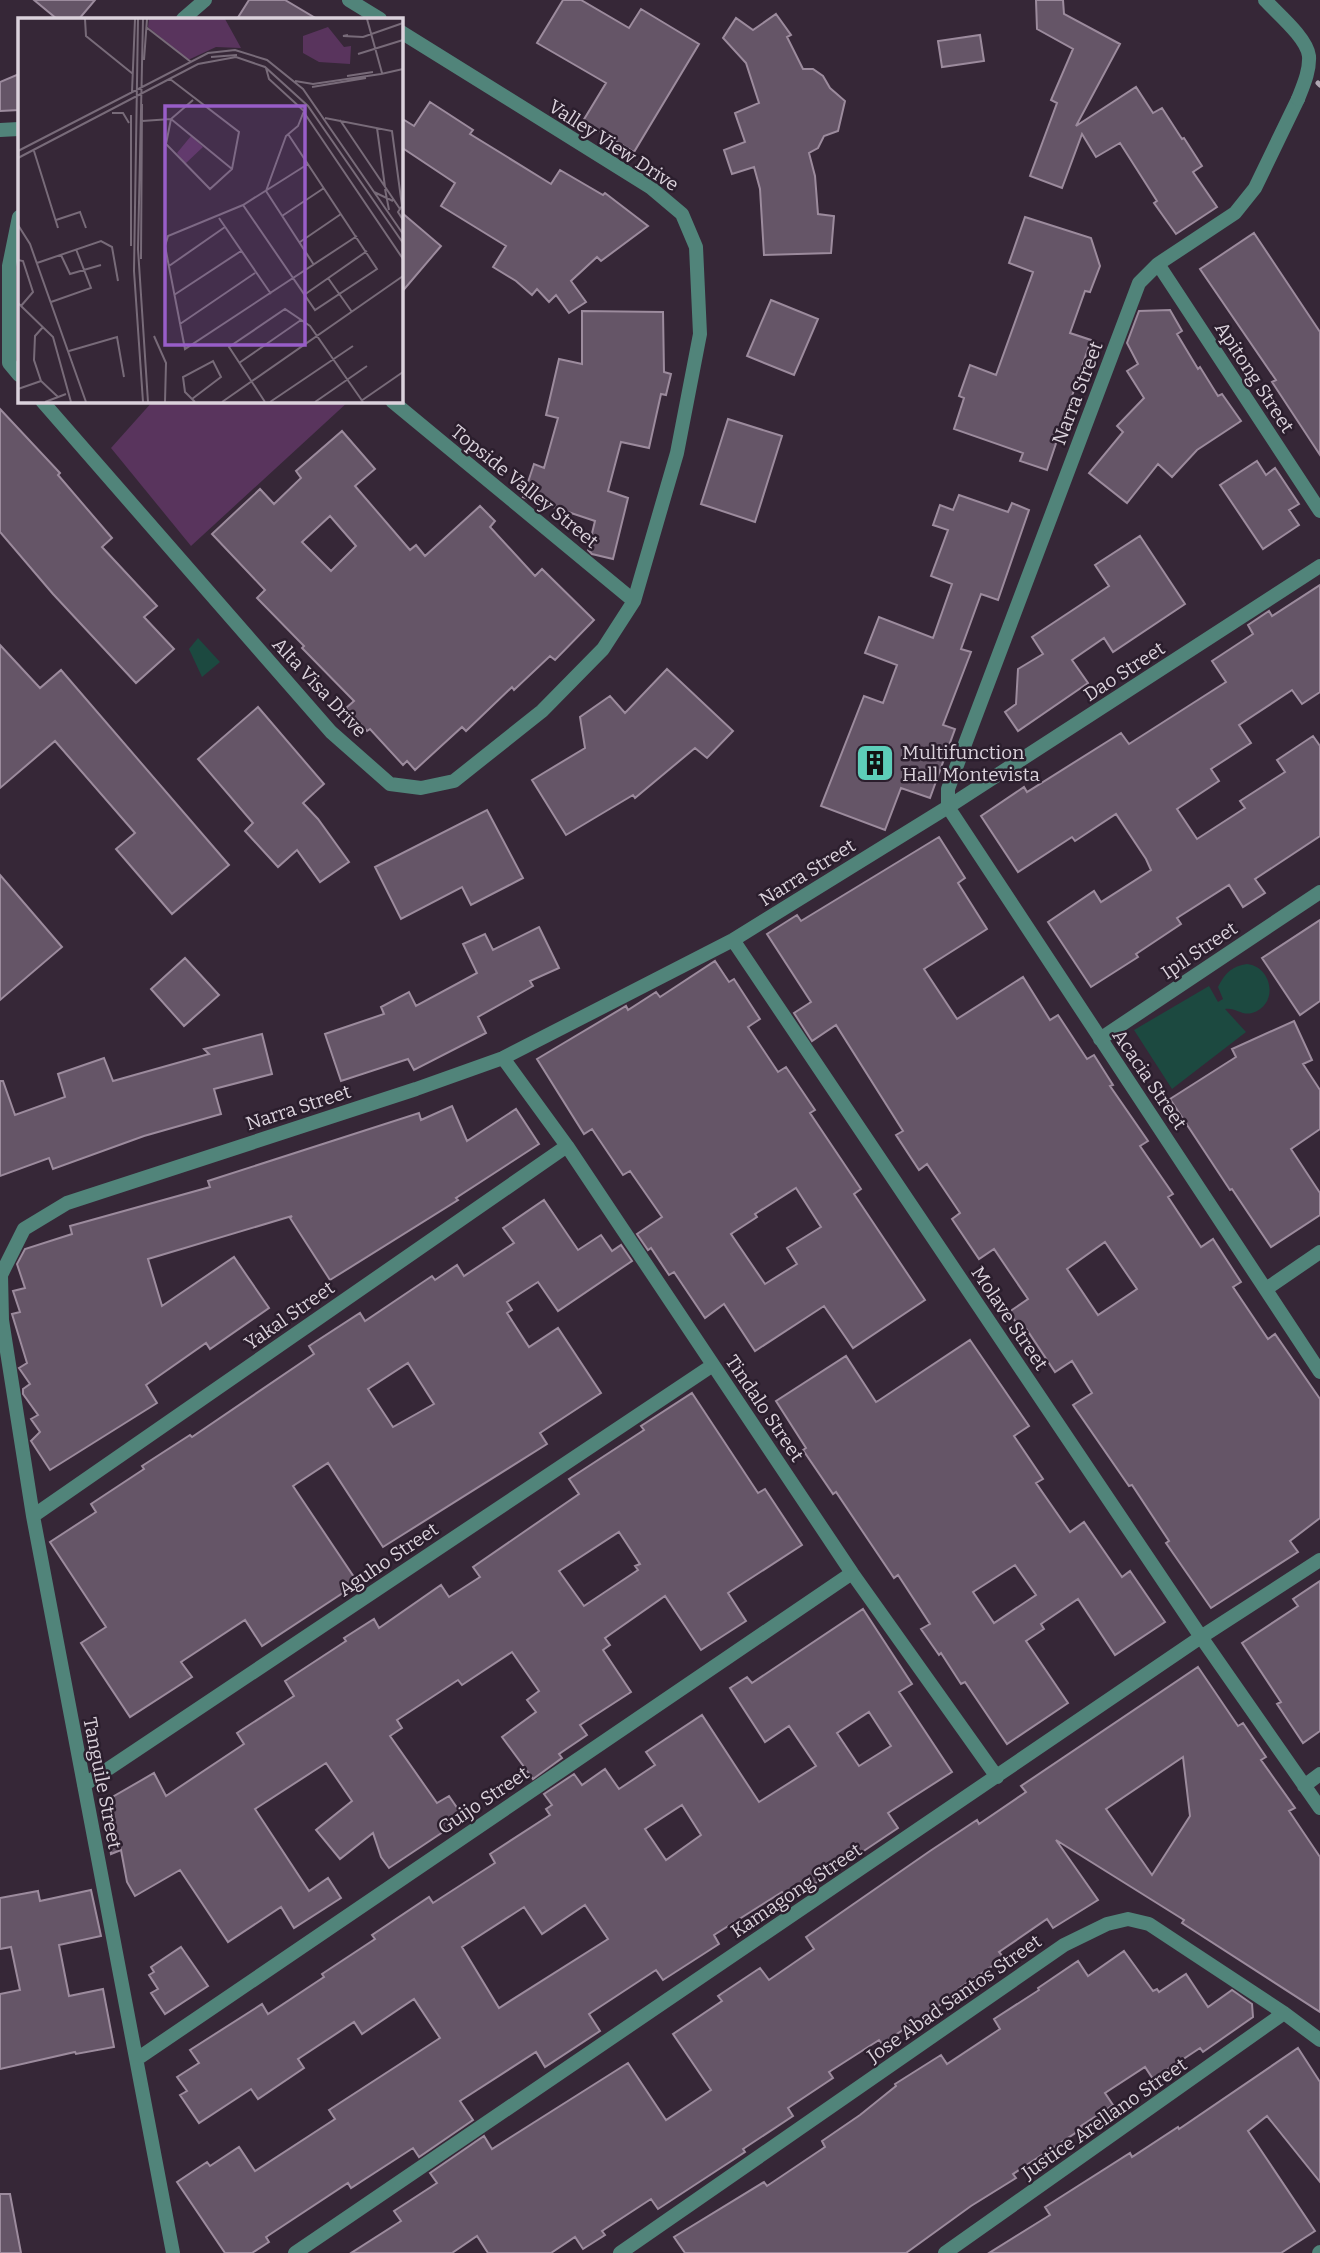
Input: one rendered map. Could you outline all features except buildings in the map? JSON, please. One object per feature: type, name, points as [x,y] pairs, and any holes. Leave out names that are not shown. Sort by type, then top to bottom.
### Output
[{"type":"street","points":[[184,18],[205,0]]},
{"type":"street","points":[[349,0],[378,18]]},
{"type":"street","name":"Narra Street","points":[[2,1320],[1,1275],[24,1229],[66,1203],[503,1058],[733,940],[948,807],[948,789],[1139,283],[1158,264],[1235,213],[1255,188],[1298,99],[1308,71],[1309,55],[1304,42],[1265,0]]},
{"type":"street","name":"Valley View Drive","points":[[402,33],[650,187],[682,214],[696,247],[700,334],[677,453],[634,601]]},
{"type":"street","points":[[0,130],[18,129]]},
{"type":"street","points":[[18,221],[9,265],[9,363],[18,374]]},
{"type":"street","name":"Apitong Street","points":[[1158,264],[1320,511]]},
{"type":"street","name":"Alta Visa Drive","points":[[43,402],[331,732],[390,784],[421,788],[454,781],[542,711],[560,693],[603,649],[634,601]]},
{"type":"street","name":"Topside Valley Street","points":[[393,402],[634,601]]},
{"type":"street","name":"Dao Street","points":[[948,807],[1320,566]]},
{"type":"street","name":"Acacia Street","points":[[948,807],[1320,1372]]},
{"type":"street","name":"Ipil Street","points":[[1100,1039],[1320,892]]},
{"type":"street","name":"Molave Street","points":[[733,940],[1255,1717],[1320,1808]]},
{"type":"street","name":"Tindalo Street","points":[[503,1058],[567,1146],[852,1573],[997,1777]]},
{"type":"street","name":"Yakal Street","points":[[33,1516],[567,1146]]},
{"type":"street","points":[[1266,1289],[1320,1252]]},
{"type":"street","name":"Tanguile Street","points":[[2,1320],[33,1516],[173,2253]]},
{"type":"street","name":"Aguho Street","points":[[84,1785],[713,1365]]},
{"type":"street","name":"Kamagong Street","points":[[295,2253],[1201,1637],[1320,1560]]},
{"type":"street","name":"Guijo Street","points":[[136,2059],[852,1573]]},
{"type":"street","points":[[1304,1786],[1320,1774]]},
{"type":"street","name":"Jose Abad Santos Street","points":[[620,2253],[1064,1945],[1107,1924],[1128,1919],[1149,1924],[1284,2013],[1320,2040]]},
{"type":"street","name":"Justice Arellano Street","points":[[945,2253],[1284,2013]]},
{"type":"shaded area","points":[[152,402],[348,402],[191,546],[111,448]]},
{"type":"shaded area","points":[[198,638],[220,662],[202,677],[189,649]]},
{"type":"shaded area","points":[[1247,964],[1263,972],[1267,979],[1269,995],[1266,1002],[1261,1009],[1248,1014],[1225,1009],[1246,1032],[1172,1089],[1134,1030],[1209,986],[1218,1002],[1223,999],[1218,987],[1223,978],[1233,968]]},
{"type":"place","name":"Multifunction Hall Montevista","points":[[875,763]]}]
